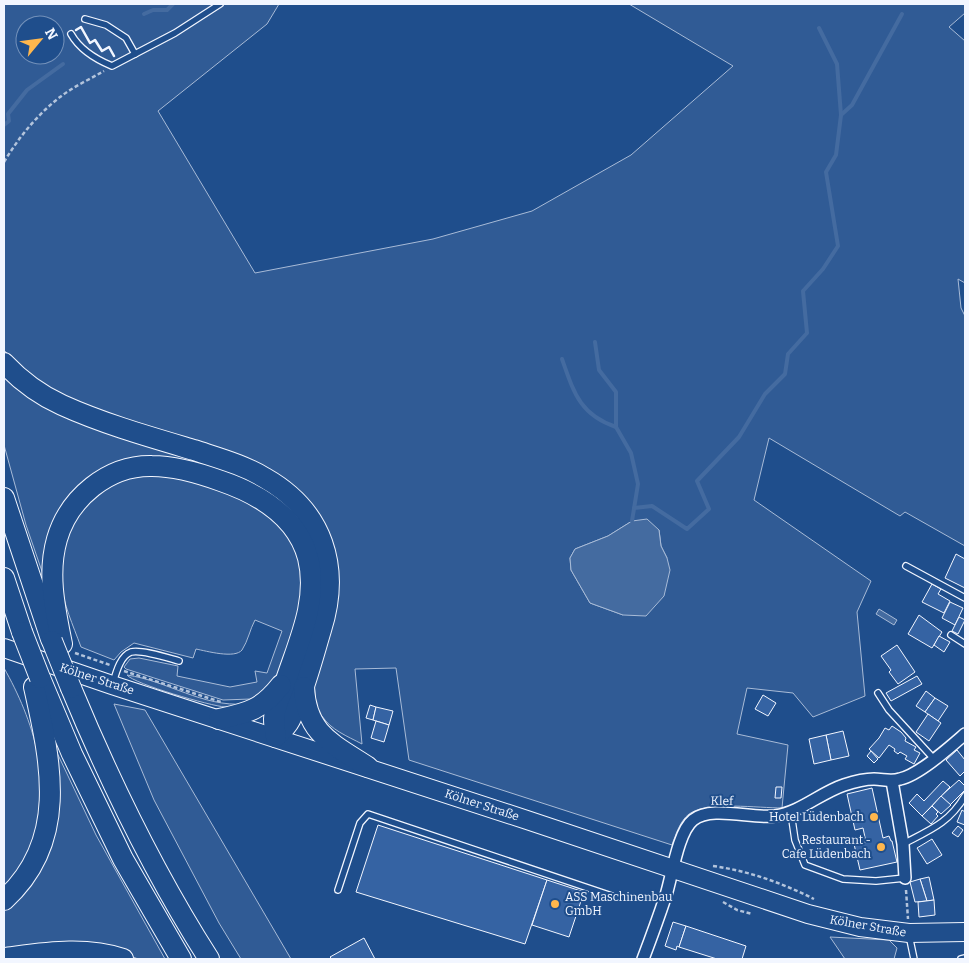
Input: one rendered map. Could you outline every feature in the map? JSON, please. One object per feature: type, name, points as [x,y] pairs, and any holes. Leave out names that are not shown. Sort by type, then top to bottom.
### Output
[{"type":"highway","points":[[4,363],[28,385],[60,404],[89,416],[251,471],[272,482],[291,496],[305,510],[321,538],[327,559],[330,583],[325,617],[295,681],[256,709],[242,715],[222,711]]},
{"type":"highway","points":[[209,959],[145,850],[113,786],[71,688],[52,580],[53,556],[62,524],[81,497],[92,486],[121,471],[136,467],[166,467],[208,476],[243,489],[257,496],[285,517],[295,529],[302,541],[309,567],[311,595],[301,637],[290,721],[276,737]]},
{"type":"highway","points":[[4,498],[63,646]]},
{"type":"highway","points":[[4,578],[36,677],[123,859],[181,959]]},
{"type":"highway","points":[[4,900],[30,869],[46,834],[50,808],[51,786],[36,677]]},
{"type":"highway","points":[[295,681],[317,730],[324,737],[368,767]]},
{"type":"highway","points":[[4,958],[63,951],[93,953],[123,959]]},
{"type":"main road","name":"Kölner Straße","points":[[4,648],[115,677],[222,711],[276,737],[808,914],[860,927],[965,932]]},
{"type":"street","name":"Klef","points":[[643,959],[666,895],[685,831],[692,821],[702,814],[714,813],[762,817],[791,812],[843,785],[872,779],[892,781],[902,779],[934,759],[965,734]]},
{"type":"street","points":[[892,781],[903,844],[905,878]]},
{"type":"lane","points":[[71,34],[76,44],[96,59],[112,66],[175,33],[220,4]]},
{"type":"lane","points":[[86,19],[106,26],[126,38],[135,54]]},
{"type":"lane","points":[[906,566],[965,598]]},
{"type":"lane","points":[[951,635],[965,644]]},
{"type":"lane","points":[[115,677],[123,659],[131,652],[139,651],[179,661]]},
{"type":"lane","points":[[878,693],[895,718],[934,759]]},
{"type":"lane","points":[[903,844],[943,823],[959,806],[965,796]]},
{"type":"lane","points":[[791,812],[795,840],[805,865],[842,879],[876,881],[905,878]]},
{"type":"lane","points":[[338,890],[360,823],[368,814],[612,896]]},
{"type":"lane","points":[[908,928],[914,959]]},
{"type":"lane","points":[[961,959],[965,958]]},
{"type":"path","points":[[4,162],[16,142],[37,118],[61,96],[112,66]]},
{"type":"path","points":[[63,646],[115,677],[222,711]]},
{"type":"path","points":[[710,866],[739,870],[790,887],[818,901]]},
{"type":"path","points":[[905,878],[908,928]]},
{"type":"shaded area","points":[[4,4],[279,4],[267,24],[158,111],[255,273],[433,239],[532,211],[631,155],[733,66],[629,4],[965,4],[965,13],[949,27],[965,41],[965,283],[958,279],[961,308],[965,316],[965,546],[905,512],[900,516],[769,438],[754,500],[871,581],[857,612],[865,696],[813,717],[793,693],[747,688],[737,734],[788,745],[782,808],[720,806],[697,810],[683,820],[672,845],[409,760],[396,668],[355,669],[362,744],[340,732],[322,716],[315,716],[312,705],[310,503],[293,486],[261,465],[64,397],[23,370],[4,350]],"holes":[[[632,521],[659,530],[661,546],[667,558],[623,615],[590,603],[571,570],[570,558],[575,549],[608,536]]]},
{"type":"shaded area","points":[[4,372],[254,478],[303,519],[305,642],[300,527],[184,465],[86,485],[46,583],[26,525],[4,445]]},
{"type":"shaded area","points":[[164,474],[205,483],[262,508],[291,538],[302,567],[302,604],[282,670],[256,701],[251,699],[223,700],[124,667],[130,659],[139,658],[178,666],[177,676],[230,687],[257,682],[255,671],[267,673],[282,631],[255,620],[242,650],[233,654],[220,654],[196,649],[193,658],[134,643],[121,652],[114,660],[81,647],[66,606],[61,581],[61,564],[69,532],[88,504],[100,492],[114,483],[134,475]]},
{"type":"shaded area","points":[[647,519],[659,530],[661,546],[670,570],[664,596],[646,616],[623,615],[590,603],[571,570],[570,558],[575,549],[608,536],[632,521]]},
{"type":"shaded area","points":[[879,609],[897,620],[894,625],[876,614]]},
{"type":"shaded area","points":[[4,668],[24,709],[32,731],[41,776],[41,799],[39,821],[30,849],[20,867],[4,888]]},
{"type":"shaded area","points":[[127,675],[157,682],[214,702],[245,704],[235,707],[217,706],[157,689]]},
{"type":"shaded area","points":[[114,704],[145,710],[291,959],[241,959],[219,923],[154,800]]},
{"type":"shaded area","points":[[51,740],[96,835],[165,959],[138,959],[126,954],[4,951],[4,907],[33,875]]},
{"type":"shaded area","points":[[830,937],[889,940],[897,948],[894,959],[845,959]]},
{"type":"building","points":[[956,554],[965,559],[965,588],[945,578]]},
{"type":"building","points":[[932,584],[941,589],[938,594],[950,601],[944,613],[922,602]]},
{"type":"building","points":[[950,602],[963,608],[955,625],[942,618]]},
{"type":"building","points":[[919,615],[942,632],[932,648],[908,634]]},
{"type":"building","points":[[959,617],[965,620],[958,634],[952,631]]},
{"type":"building","points":[[939,636],[950,642],[944,652],[934,645]]},
{"type":"building","points":[[897,645],[915,672],[898,684],[881,656]]},
{"type":"building","points":[[917,676],[922,684],[891,701],[886,693]]},
{"type":"building","points":[[926,691],[935,698],[925,712],[916,706]]},
{"type":"building","points":[[763,695],[776,703],[768,716],[755,709]]},
{"type":"building","points":[[935,698],[948,706],[938,721],[925,712]]},
{"type":"building","points":[[370,705],[376,707],[373,720],[366,718]]},
{"type":"building","points":[[376,707],[393,711],[389,725],[373,720]]},
{"type":"building","points":[[928,714],[941,723],[929,741],[916,732]]},
{"type":"building","points":[[376,721],[389,725],[384,742],[371,738]]},
{"type":"building","points":[[892,726],[901,732],[906,738],[905,741],[916,747],[914,750],[920,753],[914,764],[905,759],[907,756],[900,752],[898,754],[889,745],[879,758],[869,749],[885,728],[889,730]]},
{"type":"building","points":[[843,731],[849,756],[831,760],[826,735]]},
{"type":"building","points":[[826,735],[831,760],[814,764],[809,739]]},
{"type":"building","points":[[957,750],[965,760],[965,771],[960,776],[946,760]]},
{"type":"building","points":[[871,751],[878,759],[874,763],[867,756]]},
{"type":"building","points":[[959,780],[965,786],[965,790],[950,805],[941,796]]},
{"type":"building","points":[[943,781],[950,787],[922,816],[909,803],[917,794],[924,801]]},
{"type":"building","points":[[776,787],[782,787],[781,798],[775,798]]},
{"type":"building","points":[[872,788],[883,838],[889,836],[892,841],[897,862],[860,870],[854,844],[866,842],[863,828],[855,830],[847,794]]},
{"type":"building","points":[[941,796],[951,805],[941,814],[932,806]]},
{"type":"building","points":[[932,806],[938,812],[936,814],[938,816],[931,824],[922,816]]},
{"type":"building","points":[[962,810],[965,812],[965,825],[957,822]]},
{"type":"building","points":[[378,825],[547,880],[525,944],[356,892]]},
{"type":"building","points":[[958,826],[963,830],[958,837],[952,833]]},
{"type":"building","points":[[932,839],[942,855],[927,864],[917,848]]},
{"type":"building","points":[[929,877],[934,900],[927,901],[920,879]]},
{"type":"building","points":[[920,879],[927,901],[915,902],[910,882]]},
{"type":"building","points":[[547,880],[584,892],[569,937],[532,925]]},
{"type":"building","points":[[934,900],[935,915],[919,917],[918,902]]},
{"type":"building","points":[[673,922],[686,926],[679,947],[677,946],[676,950],[665,946]]},
{"type":"building","points":[[686,926],[746,946],[742,959],[717,959],[679,947]]},
{"type":"building","points":[[364,938],[375,959],[332,959],[330,957]]},
{"type":"waterway","points":[[144,14],[153,10],[167,10],[173,4]]},
{"type":"waterway","points":[[841,115],[852,105],[902,14]]},
{"type":"waterway","points":[[634,508],[652,506],[687,529],[709,509],[697,481],[739,437],[765,394],[785,374],[788,354],[807,333],[803,291],[823,269],[838,246],[826,172],[836,155],[841,115],[837,64],[819,28]]},
{"type":"waterway","points":[[4,125],[9,121],[8,114],[27,90],[62,65]]},
{"type":"waterway","points":[[595,342],[599,370],[616,392],[616,427],[631,453],[638,484],[632,521]]},
{"type":"waterway","points":[[562,359],[570,382],[586,409],[594,416],[616,427]]},
{"type":"wall","points":[[76,30],[81,27],[90,43],[95,40],[102,51],[109,47],[114,56]]},
{"type":"place","name":"Hotel Lüdenbach","points":[[874,817]]},
{"type":"place","name":"Restaurant - Cafe Lüdenbach","points":[[881,847]]},
{"type":"place","name":"ASS Maschinenbau GmbH","points":[[555,904]]}]
